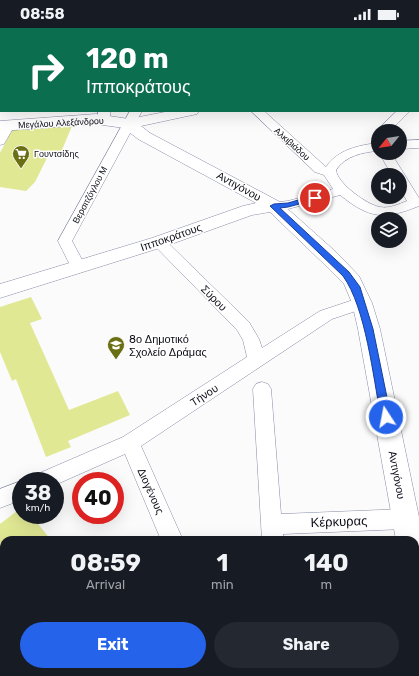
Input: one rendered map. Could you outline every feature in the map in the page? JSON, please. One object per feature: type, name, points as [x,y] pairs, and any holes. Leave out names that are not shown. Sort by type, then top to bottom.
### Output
[{"type":"street","name":"Μεγάλου Αλεξάνδρου","points":[[4,126],[104,115],[132,117],[182,112]]},
{"type":"street","name":"Αλκιβιάδου","points":[[258,112],[320,169],[330,173]]},
{"type":"street","points":[[390,124],[403,112]]},
{"type":"street","name":"Αντιγόνου","points":[[132,117],[144,136],[234,183],[274,206],[346,274],[356,287],[369,329],[409,536]]},
{"type":"street","name":"Βερσιτζόγλου Μ","points":[[78,267],[65,241],[132,117]]},
{"type":"street","points":[[0,141],[4,126]]},
{"type":"street","points":[[407,145],[419,144]]},
{"type":"street","points":[[371,148],[339,160],[332,167],[330,173],[334,182],[368,208],[377,212],[387,212],[417,204],[407,188]]},
{"type":"street","name":"Ιπποκράτους","points":[[0,291],[159,242],[249,210],[288,205],[343,190]]},
{"type":"street","name":"Σύρου","points":[[159,242],[243,326],[251,339],[257,361]]},
{"type":"street","name":"Τήνου","points":[[63,472],[130,443],[326,315],[362,303]]},
{"type":"street","points":[[262,389],[272,532]]},
{"type":"street","name":"Διογένους","points":[[130,443],[170,536]]},
{"type":"street","points":[[0,500],[12,494]]},
{"type":"street","name":"Κέρκυρας","points":[[272,532],[405,519]]},
{"type":"building","name":"Γουντσίδης","points":[[72,126],[59,157],[48,156],[35,182],[26,191],[0,187],[0,153],[13,128]]},
{"type":"building","points":[[31,297],[42,319],[30,323],[69,410],[118,391],[130,415],[68,441],[71,447],[46,457],[16,379],[12,381],[0,352],[0,307]]},
{"type":"building","points":[[12,515],[12,524],[38,524],[48,536],[0,536],[0,524]]},
{"type":"place","name":"Γουντσίδης","points":[[21,169]]},
{"type":"place","name":"8ο Δημοτικό Σχολείο Δράμας","points":[[116,360]]},
{"type":"route","points":[[315,198],[288,205],[274,206],[346,274],[356,287],[369,329],[386,417]]}]
